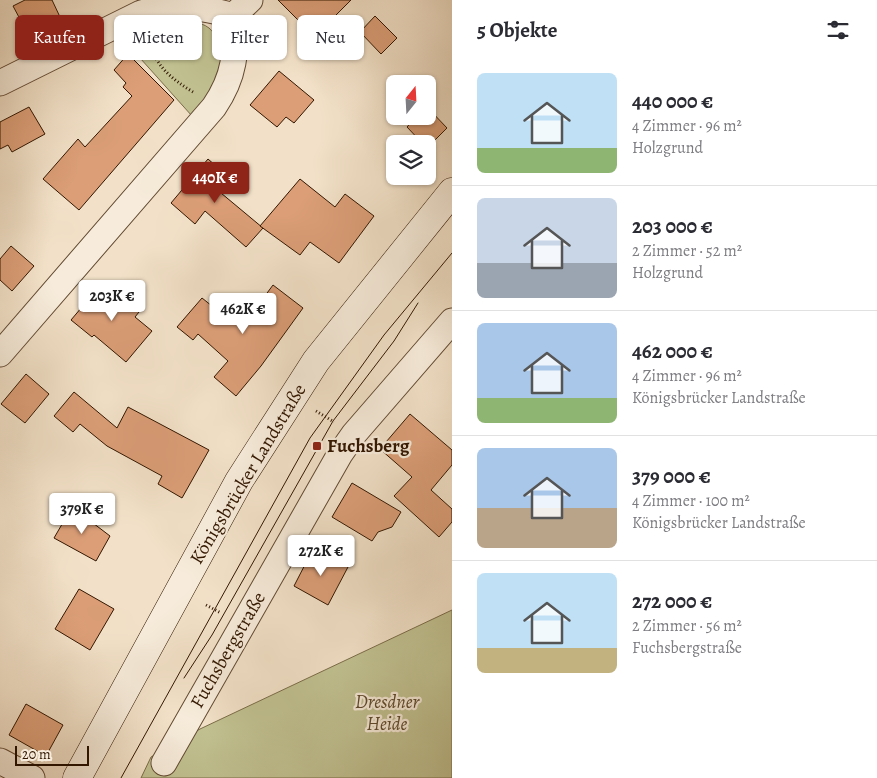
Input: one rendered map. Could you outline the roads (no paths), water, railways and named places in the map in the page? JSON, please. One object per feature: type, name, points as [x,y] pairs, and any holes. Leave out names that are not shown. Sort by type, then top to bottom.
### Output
[{"type":"main road","name":"Königsbrücker Landstraße","points":[[77,778],[239,481],[295,393],[316,361],[452,192]]},
{"type":"street","points":[[0,83],[138,15],[165,7],[241,8],[232,75],[214,106],[0,354]]},
{"type":"street","name":"Fuchsbergstraße","points":[[164,763],[340,454],[354,434],[452,321]]},
{"type":"street","points":[[0,761],[32,778]]},
{"type":"tram line","points":[[121,778],[310,438],[384,335],[452,253]]},
{"type":"tram line","points":[[184,678],[212,635],[333,421],[394,341],[418,303]]},
{"type":"place","name":"Fuchsberg","points":[[317,446]]},
{"type":"park label","name":"Dresdner Heide","points":[[387,713]]}]
